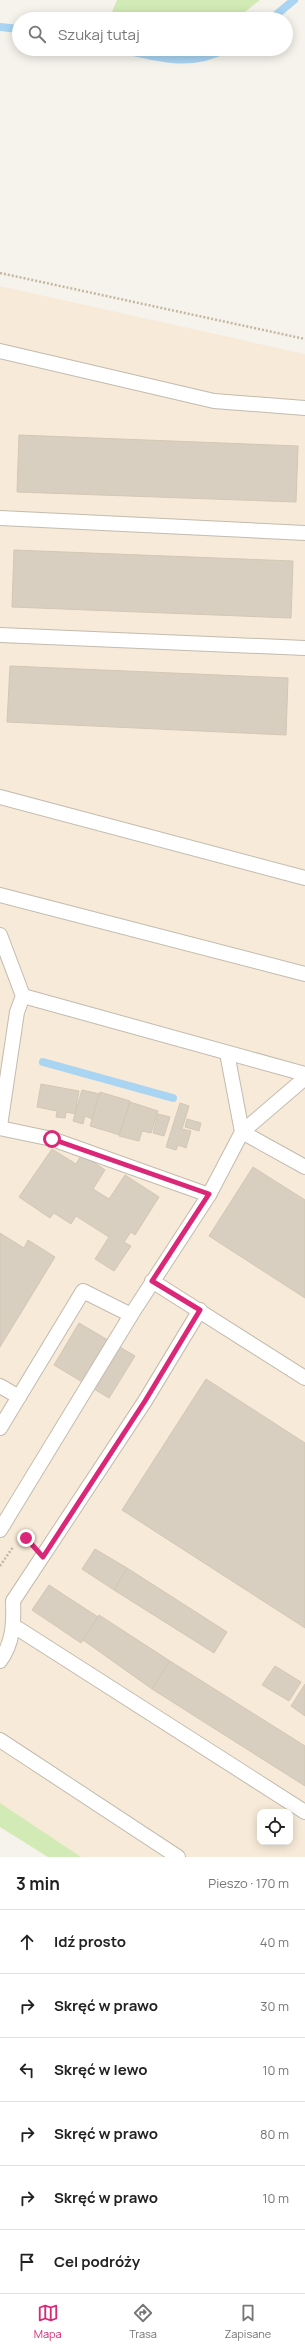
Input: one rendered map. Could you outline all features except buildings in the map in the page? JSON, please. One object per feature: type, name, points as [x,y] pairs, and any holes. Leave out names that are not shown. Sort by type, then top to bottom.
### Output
[{"type":"lane","points":[[0,351],[214,401],[305,408]]},
{"type":"lane","points":[[0,518],[305,533]]},
{"type":"lane","points":[[0,635],[305,648]]},
{"type":"lane","points":[[0,798],[305,878]]},
{"type":"lane","points":[[0,895],[305,974]]},
{"type":"lane","points":[[0,934],[23,996],[17,1012],[0,1127],[52,1139],[209,1194]]},
{"type":"lane","points":[[23,996],[305,1074]]},
{"type":"lane","points":[[227,1053],[242,1132]]},
{"type":"lane","points":[[2,1527],[152,1281],[209,1194],[242,1132],[305,1078]]},
{"type":"lane","points":[[242,1132],[305,1167]]},
{"type":"lane","points":[[152,1281],[200,1310],[305,1378]]},
{"type":"lane","points":[[0,1428],[83,1291],[131,1315]]},
{"type":"lane","points":[[0,1661],[7,1651],[14,1626],[13,1601],[145,1401],[200,1310]]},
{"type":"lane","points":[[0,1386],[19,1397]]},
{"type":"lane","points":[[14,1626],[305,1812]]},
{"type":"lane","points":[[0,1740],[178,1857]]},
{"type":"path","points":[[0,273],[305,339]]},
{"type":"path","points":[[0,1566],[21,1535],[2,1527]]},
{"type":"shaded area","points":[[0,286],[305,354],[305,1857],[78,1857],[0,1804]]},
{"type":"green space","points":[[117,0],[260,0],[245,12],[112,12]]},
{"type":"green space","points":[[0,1803],[81,1857],[48,1857],[0,1827]]},
{"type":"waterway","points":[[279,12],[294,0]]},
{"type":"waterway","points":[[0,27],[12,28]]},
{"type":"waterway","points":[[151,56],[173,59],[199,58],[208,56]]},
{"type":"waterway","points":[[43,1062],[173,1098]]},
{"type":"route","points":[[26,1538],[43,1557],[145,1401],[200,1310],[152,1281],[209,1194],[52,1139]]}]
